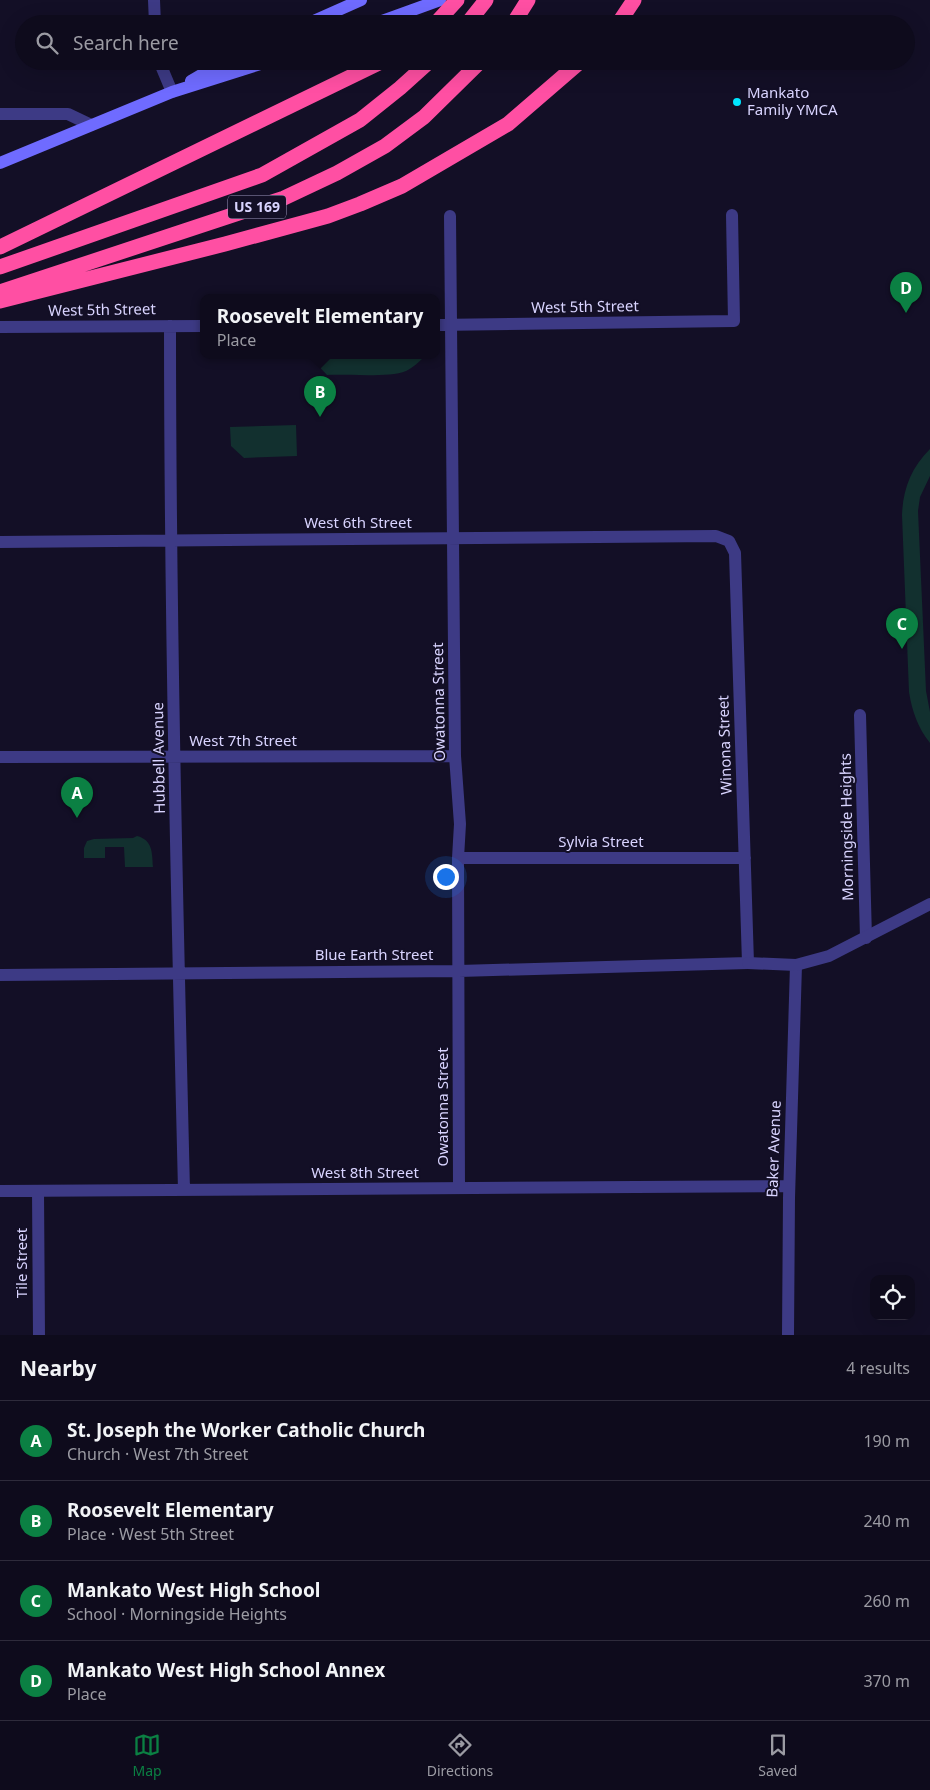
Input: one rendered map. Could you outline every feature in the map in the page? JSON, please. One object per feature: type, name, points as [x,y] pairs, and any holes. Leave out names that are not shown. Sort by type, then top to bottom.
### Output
[{"type":"highway","points":[[444,15],[457,0]]},
{"type":"highway","points":[[474,15],[486,0]]},
{"type":"highway","points":[[624,15],[634,0]]},
{"type":"highway","points":[[0,247],[364,70]]},
{"type":"highway","name":"US 169","points":[[0,267],[262,175],[360,120],[420,70]]},
{"type":"highway","name":"US 169","points":[[0,292],[284,198],[337,173],[384,146],[424,117],[472,70]]},
{"type":"highway","points":[[0,301],[225,244],[328,216],[360,204],[402,186],[508,124],[571,70]]},
{"type":"main road","points":[[327,15],[361,0]]},
{"type":"main road","points":[[399,15],[440,0]]},
{"type":"main road","points":[[172,92],[210,70]]},
{"type":"main road","points":[[2,163],[172,92],[242,70]]},
{"type":"street","points":[[154,0],[155,15]]},
{"type":"street","points":[[163,70],[172,92]]},
{"type":"street","points":[[0,114],[68,114],[91,125]]},
{"type":"street","name":"West 5th Street","points":[[440,325],[734,321],[732,215]]},
{"type":"street","name":"Owatonna Street","points":[[450,216],[455,756],[460,824],[458,858],[459,1188]]},
{"type":"street","name":"Hubbell Avenue","points":[[170,326],[171,540],[178,974],[184,1190]]},
{"type":"street","name":"West 5th Street","points":[[0,327],[200,326]]},
{"type":"street","name":"West 6th Street","points":[[0,542],[716,536]]},
{"type":"street","name":"Winona Street","points":[[716,536],[729,541],[735,553],[748,963]]},
{"type":"street","name":"Morningside Heights","points":[[860,715],[866,938]]},
{"type":"street","name":"West 7th Street","points":[[0,757],[455,756]]},
{"type":"street","name":"Sylvia Street","points":[[458,858],[745,858]]},
{"type":"street","name":"Blue Earth Street","points":[[0,975],[459,971],[748,963],[796,965],[829,956],[930,904]]},
{"type":"street","name":"Baker Avenue","points":[[788,1335],[789,1186],[796,965]]},
{"type":"street","name":"West 8th Street","points":[[0,1191],[789,1186]]},
{"type":"street","name":"Tile Street","points":[[38,1191],[39,1335]]},
{"type":"green space","points":[[312,359],[422,359],[406,371],[399,373],[327,375]]},
{"type":"green space","points":[[296,425],[297,456],[244,458],[231,446],[230,427]]},
{"type":"green space","points":[[930,449],[930,476],[920,497],[918,511],[926,691],[930,712],[930,743],[916,719],[909,692],[902,515],[904,496],[909,479],[923,456]]},
{"type":"green space","points":[[137,836],[149,844],[152,852],[153,867],[125,867],[124,847],[105,847],[105,858],[84,858],[84,848],[87,841],[94,839],[133,838]]},
{"type":"place","name":"Mankato Family YMCA","points":[[737,102]]},
{"type":"place","name":"Mankato West High School Annex","points":[[906,313]]},
{"type":"place","name":"Roosevelt Elementary","points":[[320,417]]},
{"type":"place","name":"Mankato West High School","points":[[902,649]]},
{"type":"place","name":"St. Joseph the Worker Catholic Church","points":[[77,818]]}]
